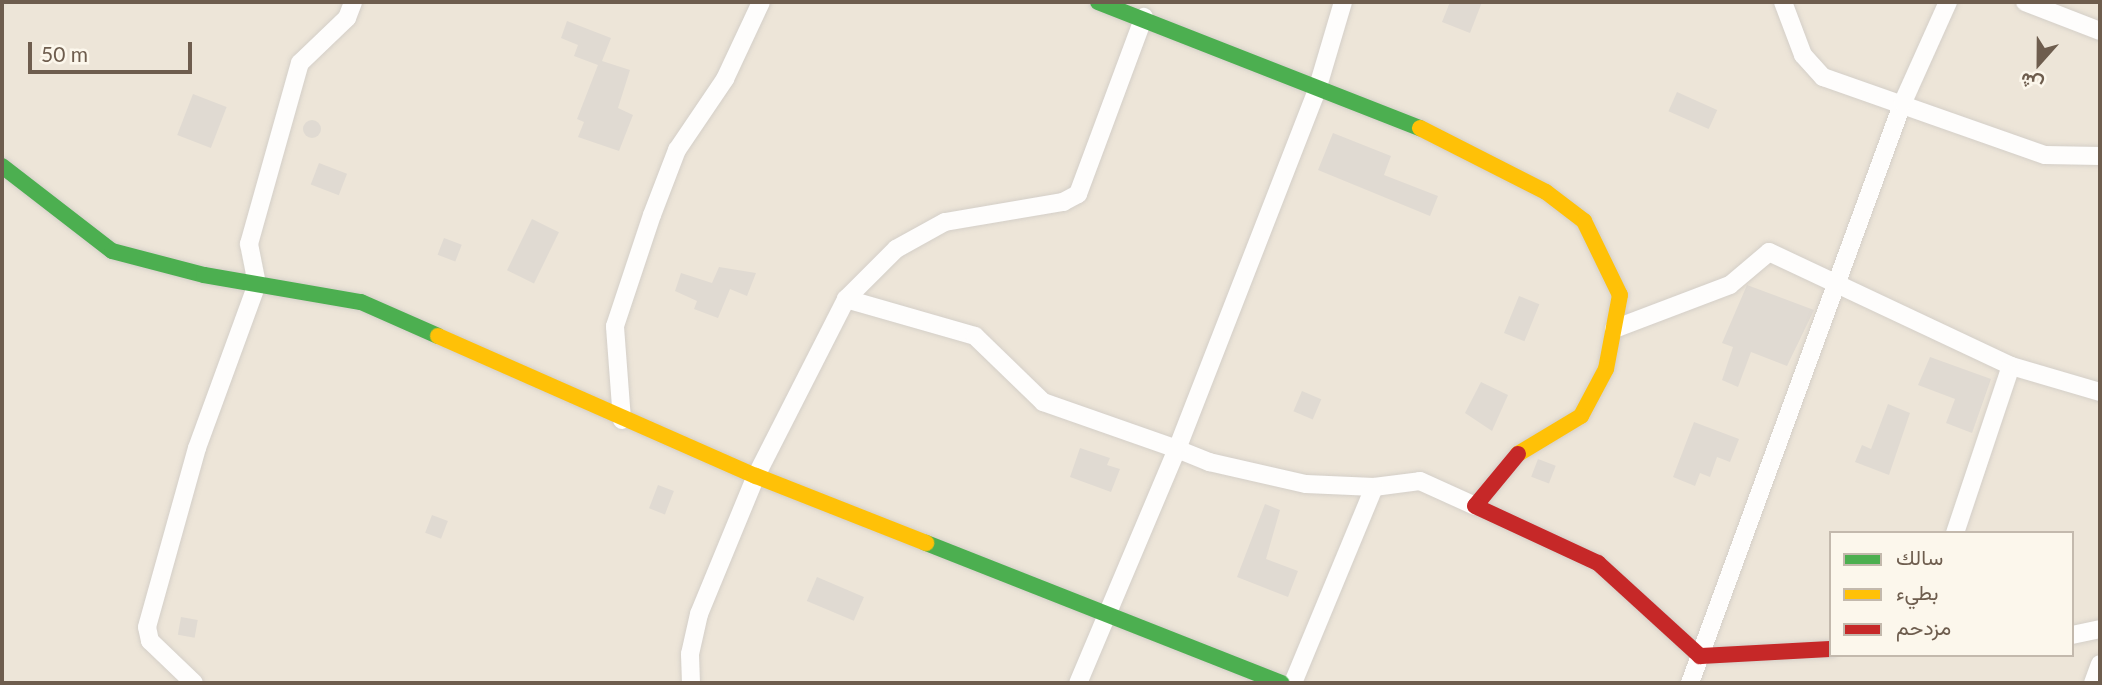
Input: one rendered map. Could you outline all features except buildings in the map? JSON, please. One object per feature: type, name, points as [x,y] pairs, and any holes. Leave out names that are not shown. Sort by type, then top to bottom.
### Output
[{"type":"street","points":[[194,683],[150,641],[147,627],[197,448],[257,284],[249,244],[300,63],[347,18],[353,2]]},
{"type":"street","points":[[622,420],[615,326],[677,150],[725,79],[761,2]]},
{"type":"street","points":[[1098,2],[1144,17],[1317,90],[1447,138],[1546,192],[1584,221],[1620,295],[1606,369],[1581,416],[1509,459],[1475,506]]},
{"type":"street","points":[[1078,683],[1103,614],[1177,449],[1317,90],[1343,2]]},
{"type":"street","points":[[1783,2],[1803,55],[1823,77],[1903,102],[2045,155],[2099,153]]},
{"type":"street","points":[[1690,683],[1903,102],[1948,2]]},
{"type":"street","points":[[2025,2],[2100,31]]},
{"type":"street","points":[[691,683],[690,654],[699,614],[756,476],[846,299],[896,249],[945,222],[1063,202],[1078,194],[1144,17]]},
{"type":"street","points":[[2,166],[112,251],[257,284],[361,302],[622,420],[756,476],[1281,683]]},
{"type":"street","points":[[1614,329],[1730,285],[1769,252],[1838,282],[2011,366],[2100,391]]},
{"type":"street","points":[[846,299],[975,335],[1043,401],[1209,462],[1306,484],[1374,487],[1420,481],[1598,563],[1700,656],[1829,649]]},
{"type":"street","points":[[1956,531],[2011,366]]},
{"type":"street","points":[[1293,683],[1374,487]]},
{"type":"street","points":[[2074,635],[2100,629]]},
{"type":"street","points":[[2093,683],[2100,664]]},
{"type":"shaded area","points":[[2,2],[2100,2],[2100,683],[2,683]]},
{"type":"traffic: fast","points":[[1098,2],[1420,128]]},
{"type":"traffic: fast","points":[[2,166],[112,251],[204,275],[361,302],[438,336]]},
{"type":"traffic: fast","points":[[926,543],[1281,683]]},
{"type":"traffic: slow","points":[[1420,128],[1546,192],[1584,221],[1620,295],[1606,369],[1581,416],[1518,454]]},
{"type":"traffic: slow","points":[[438,336],[756,476],[926,543]]},
{"type":"traffic: jam","points":[[1518,454],[1475,506],[1598,563],[1700,656],[1829,649]]}]
